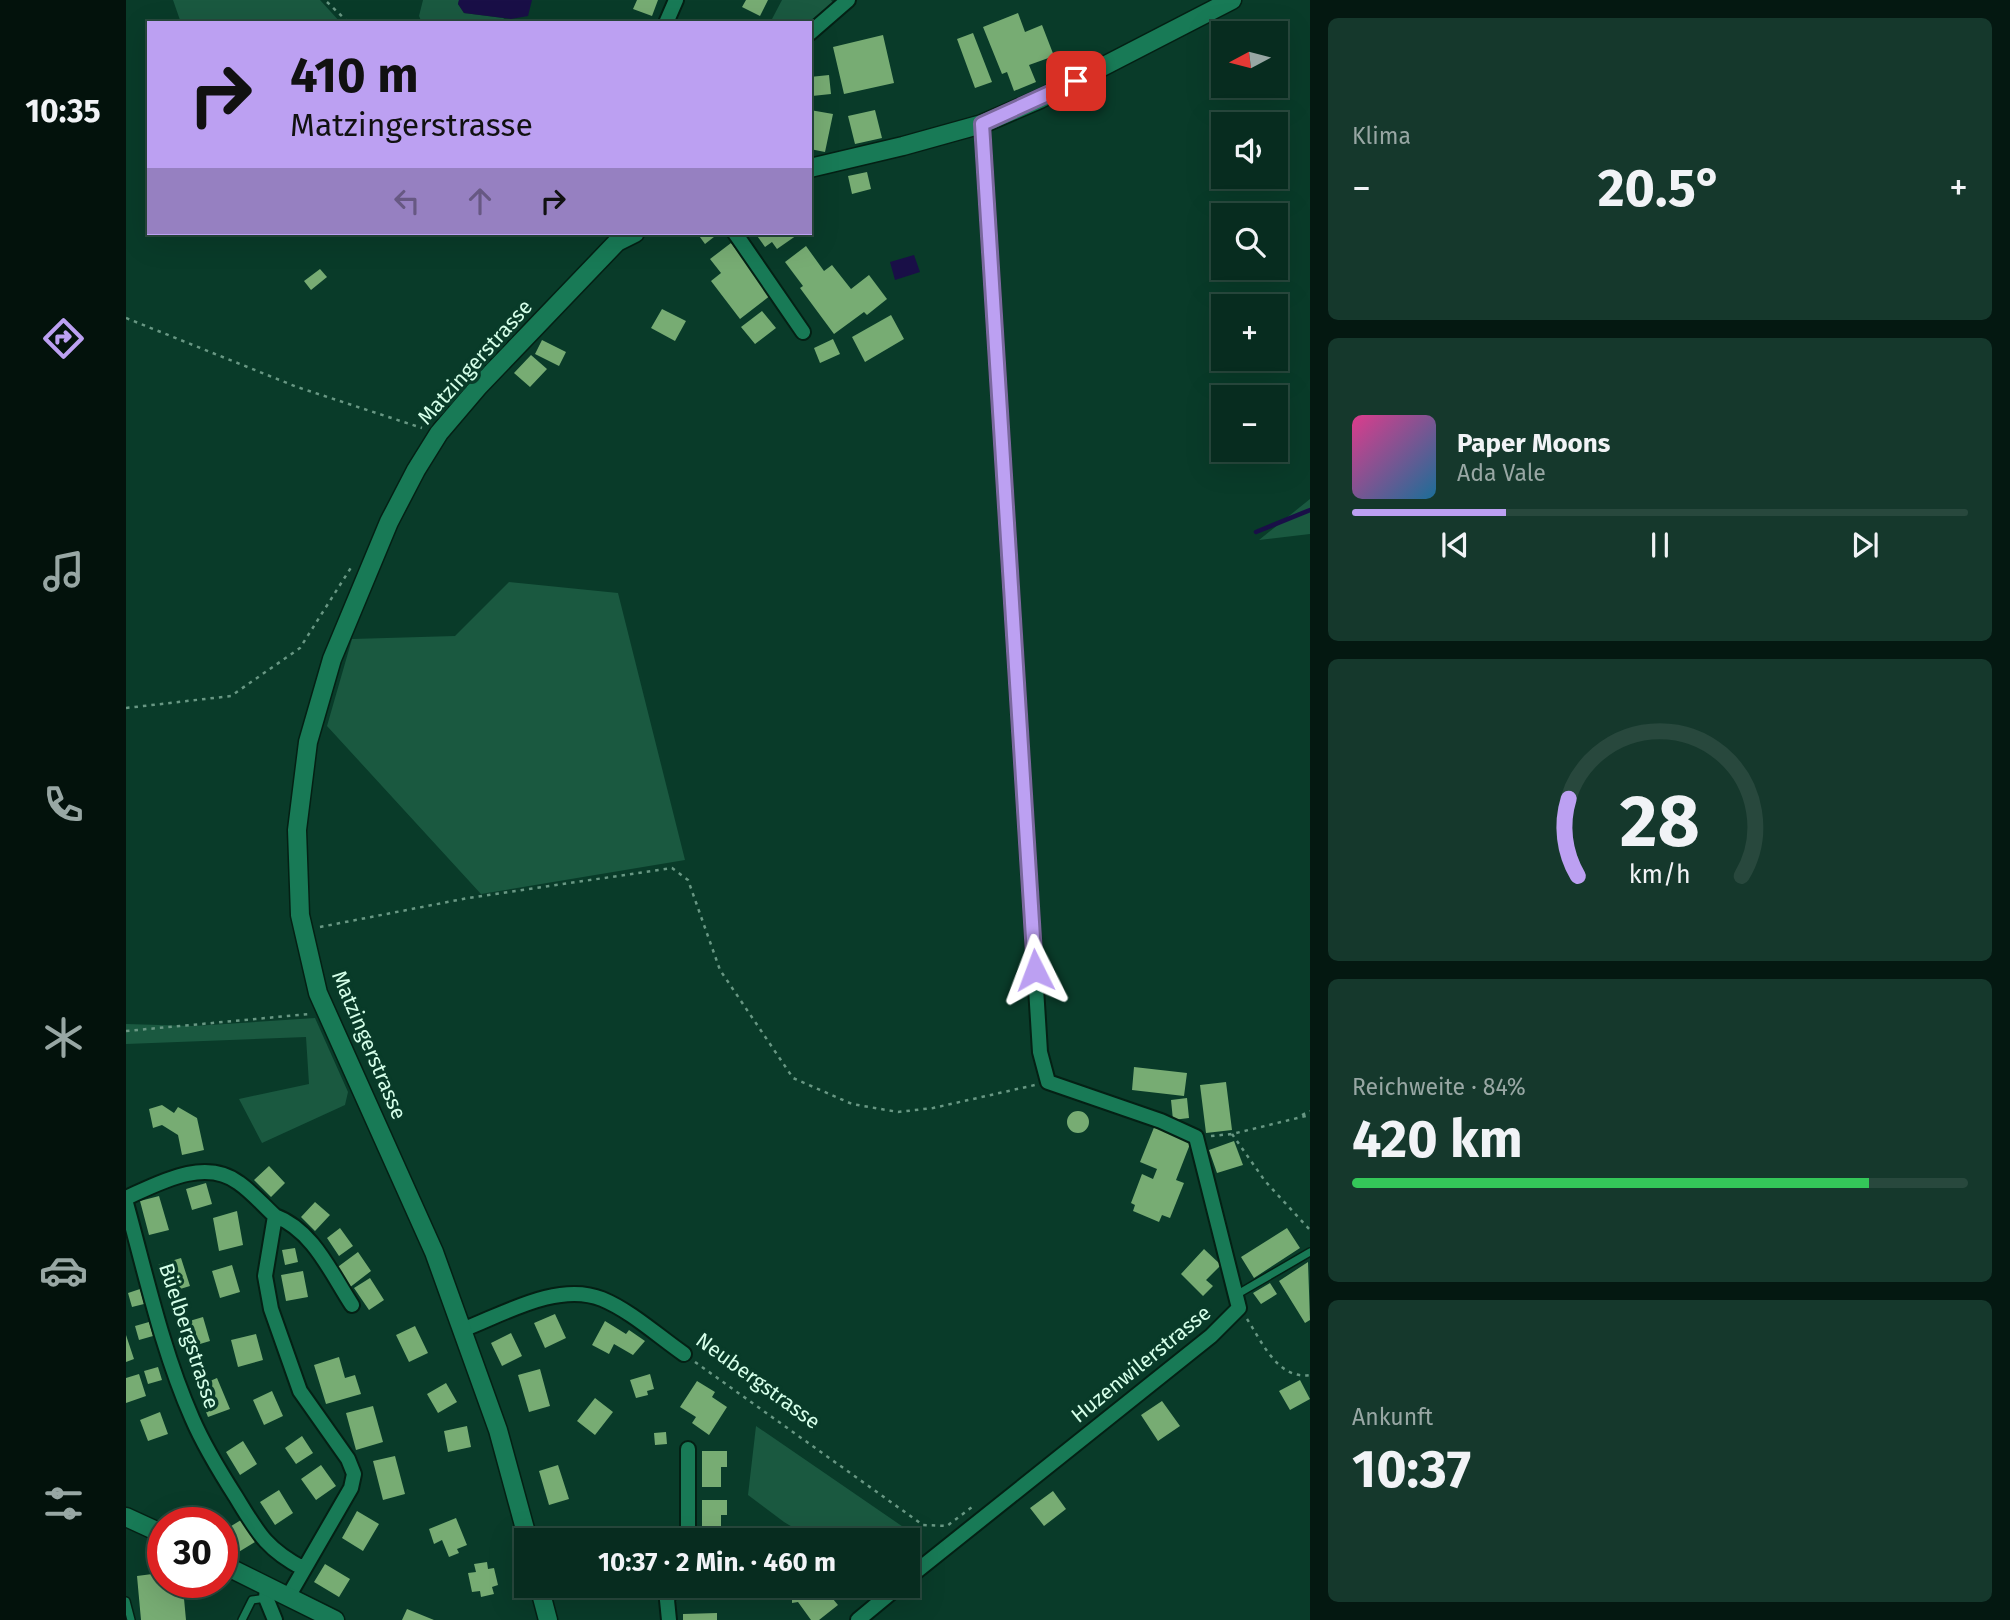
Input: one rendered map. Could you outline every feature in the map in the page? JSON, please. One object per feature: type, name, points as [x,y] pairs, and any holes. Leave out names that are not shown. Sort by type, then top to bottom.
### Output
[{"type":"street","points":[[667,21],[676,0]]},
{"type":"street","points":[[812,31],[848,0]]},
{"type":"street","points":[[812,167],[982,124],[1040,99],[1232,0]]},
{"type":"street","points":[[982,124],[1040,1052],[1048,1082],[1161,1121],[1196,1137]]},
{"type":"street","name":"Matzingerstrasse","points":[[525,1528],[498,1430],[434,1252],[318,993],[300,915],[298,830],[308,742],[332,659],[388,522],[439,433],[617,242],[631,235]]},
{"type":"street","points":[[737,235],[803,332]]},
{"type":"street","name":"Huzenwilerstrasse","points":[[920,1568],[1211,1336],[1238,1302],[1196,1137]]},
{"type":"street","points":[[126,1198],[193,1172],[219,1173],[237,1181],[275,1216],[291,1222],[307,1236],[352,1305]]},
{"type":"street","name":"Büelbergstrasse","points":[[126,1203],[176,1376],[192,1419],[215,1464],[264,1541],[278,1556],[304,1569]]},
{"type":"street","points":[[275,1216],[265,1276],[278,1333],[300,1391],[348,1459],[354,1474],[351,1488],[288,1597]]},
{"type":"street","name":"Neubergstrasse","points":[[462,1330],[543,1300],[578,1295],[602,1299],[684,1354]]},
{"type":"street","points":[[688,1449],[688,1528]]},
{"type":"street","points":[[126,1517],[147,1527]]},
{"type":"street","points":[[238,1574],[267,1592],[288,1597],[335,1620]]},
{"type":"street","points":[[267,1592],[275,1620]]},
{"type":"street","points":[[542,1598],[548,1620]]},
{"type":"street","points":[[668,1598],[669,1620]]},
{"type":"street","points":[[858,1620],[885,1598]]},
{"type":"lane","points":[[1238,1302],[1310,1252]]},
{"type":"lane","points":[[242,1620],[252,1600],[267,1592]]},
{"type":"lane","points":[[126,1601],[131,1620]]},
{"type":"path","points":[[327,2],[347,21]]},
{"type":"path","points":[[126,318],[297,387],[439,433]]},
{"type":"path","points":[[126,708],[231,696],[300,648],[355,562]]},
{"type":"path","points":[[303,930],[468,898],[673,868],[688,880],[720,970],[793,1078],[852,1104],[898,1112],[933,1108],[1048,1082]]},
{"type":"path","points":[[126,1031],[204,1022],[327,1014]]},
{"type":"path","points":[[1196,1137],[1232,1134],[1310,1113]]},
{"type":"path","points":[[1232,1134],[1265,1181],[1310,1230]]},
{"type":"path","points":[[1238,1302],[1283,1370],[1297,1376],[1310,1375]]},
{"type":"path","name":"Neubergstrasse","points":[[684,1354],[923,1525],[947,1526],[980,1501]]},
{"type":"green space","points":[[173,0],[320,0],[339,21],[180,21]]},
{"type":"green space","points":[[423,0],[459,0],[458,4],[464,13],[503,18],[507,21],[421,21],[419,16]]},
{"type":"green space","points":[[782,0],[831,0],[834,4],[812,21],[772,19]]},
{"type":"green space","points":[[1310,499],[1310,534],[1259,540]]},
{"type":"green space","points":[[509,582],[618,593],[685,860],[481,894],[327,726],[352,639],[455,636]]},
{"type":"green space","points":[[315,1018],[348,1092],[345,1105],[262,1143],[239,1099],[309,1084],[306,1037],[126,1044],[126,1024],[194,1026]]},
{"type":"green space","points":[[756,1426],[905,1528],[794,1528],[748,1495]]},
{"type":"shaded area","points":[[459,0],[532,0],[528,16],[511,19],[464,13],[458,4]]},
{"type":"shaded area","points":[[914,255],[920,272],[895,280],[890,262]]},
{"type":"building","points":[[637,0],[658,0],[652,16],[633,9]]},
{"type":"building","points":[[746,0],[768,0],[760,16],[742,7]]},
{"type":"building","points":[[1018,13],[1025,32],[1042,25],[1054,56],[1029,65],[1036,82],[1014,91],[1007,72],[1002,74],[983,27]]},
{"type":"building","points":[[973,33],[992,82],[975,88],[957,39]]},
{"type":"building","points":[[883,35],[894,83],[844,94],[833,47]]},
{"type":"building","points":[[829,75],[831,94],[812,96],[812,77]]},
{"type":"building","points":[[812,110],[833,114],[825,152],[812,149]]},
{"type":"building","points":[[875,110],[882,138],[855,144],[848,116]]},
{"type":"building","points":[[867,172],[871,189],[852,194],[848,176]]},
{"type":"building","points":[[698,235],[716,235],[705,244]]},
{"type":"building","points":[[756,235],[797,235],[777,249],[772,242],[765,247]]},
{"type":"building","points":[[731,243],[771,295],[740,319],[711,281],[721,273],[710,259]]},
{"type":"building","points":[[806,246],[824,271],[832,265],[851,289],[869,275],[887,299],[867,315],[864,312],[834,334],[800,288],[803,286],[785,262]]},
{"type":"building","points":[[320,269],[327,277],[311,290],[304,281]]},
{"type":"building","points":[[662,309],[686,321],[675,341],[651,328]]},
{"type":"building","points":[[762,311],[776,328],[755,344],[741,327]]},
{"type":"building","points":[[891,315],[904,339],[865,362],[852,337]]},
{"type":"building","points":[[833,339],[840,354],[820,363],[814,348]]},
{"type":"building","points":[[542,340],[566,352],[559,366],[535,354]]},
{"type":"building","points":[[531,355],[547,369],[530,387],[514,373]]},
{"type":"building","points":[[1134,1067],[1187,1073],[1184,1096],[1132,1090]]},
{"type":"building","points":[[1226,1082],[1232,1130],[1206,1133],[1200,1085]]},
{"type":"building","points":[[1187,1098],[1189,1118],[1173,1120],[1171,1100]]},
{"type":"building","points":[[162,1105],[174,1113],[178,1107],[197,1118],[204,1150],[182,1155],[178,1135],[162,1125],[153,1128],[149,1109]]},
{"type":"building","points":[[1078,1111],[1086,1114],[1089,1122],[1086,1130],[1078,1133],[1070,1130],[1067,1122],[1070,1114]]},
{"type":"building","points":[[1155,1125],[1192,1139],[1176,1180],[1184,1183],[1170,1218],[1162,1215],[1159,1222],[1133,1211],[1135,1205],[1131,1203],[1142,1174],[1153,1179],[1157,1169],[1140,1162]]},
{"type":"building","points":[[1234,1141],[1243,1165],[1217,1173],[1209,1150]]},
{"type":"building","points":[[269,1166],[285,1183],[271,1197],[254,1180]]},
{"type":"building","points":[[206,1183],[212,1204],[192,1210],[186,1189]]},
{"type":"building","points":[[159,1196],[169,1230],[149,1235],[140,1201]]},
{"type":"building","points":[[315,1202],[330,1215],[315,1231],[301,1217]]},
{"type":"building","points":[[237,1211],[243,1245],[219,1251],[213,1218]]},
{"type":"building","points":[[340,1228],[353,1246],[339,1256],[327,1238]]},
{"type":"building","points":[[1287,1228],[1300,1248],[1254,1278],[1241,1257]]},
{"type":"building","points":[[295,1248],[298,1262],[285,1265],[282,1250]]},
{"type":"building","points":[[1204,1249],[1221,1265],[1206,1280],[1213,1286],[1203,1296],[1181,1274]]},
{"type":"building","points":[[358,1252],[371,1271],[349,1288],[335,1269]]},
{"type":"building","points":[[181,1258],[190,1286],[167,1293],[158,1265]]},
{"type":"building","points":[[1308,1262],[1310,1320],[1305,1323],[1279,1281]]},
{"type":"building","points":[[232,1265],[240,1292],[220,1298],[212,1271]]},
{"type":"building","points":[[303,1271],[308,1297],[286,1301],[281,1275]]},
{"type":"building","points":[[370,1278],[384,1300],[369,1310],[354,1288]]},
{"type":"building","points":[[1270,1283],[1277,1294],[1261,1304],[1253,1293]]},
{"type":"building","points":[[140,1289],[144,1304],[132,1307],[128,1293]]},
{"type":"building","points":[[555,1314],[566,1338],[545,1348],[534,1323]]},
{"type":"building","points":[[203,1317],[210,1341],[183,1349],[176,1325]]},
{"type":"building","points":[[605,1321],[626,1334],[629,1330],[645,1341],[633,1355],[614,1344],[609,1354],[592,1345]]},
{"type":"building","points":[[149,1322],[153,1336],[139,1340],[135,1326]]},
{"type":"building","points":[[415,1326],[428,1353],[409,1362],[396,1335]]},
{"type":"building","points":[[511,1333],[522,1356],[502,1366],[491,1343]]},
{"type":"building","points":[[256,1334],[263,1360],[238,1367],[231,1340]]},
{"type":"building","points":[[126,1335],[134,1359],[126,1362]]},
{"type":"building","points":[[339,1357],[345,1378],[355,1375],[361,1394],[326,1404],[314,1365]]},
{"type":"building","points":[[158,1367],[162,1380],[148,1384],[144,1371]]},
{"type":"building","points":[[540,1369],[550,1406],[529,1412],[518,1375]]},
{"type":"building","points":[[139,1374],[146,1396],[126,1403],[126,1378]]},
{"type":"building","points":[[650,1374],[654,1389],[647,1391],[648,1395],[636,1398],[630,1380]]},
{"type":"building","points":[[217,1378],[230,1409],[208,1417],[196,1387]]},
{"type":"building","points":[[1300,1380],[1310,1399],[1290,1410],[1279,1391]]},
{"type":"building","points":[[697,1381],[715,1392],[712,1397],[727,1407],[709,1435],[692,1423],[696,1417],[680,1407]]},
{"type":"building","points":[[446,1383],[457,1402],[438,1413],[427,1394]]},
{"type":"building","points":[[272,1391],[283,1416],[264,1425],[253,1400]]},
{"type":"building","points":[[595,1398],[613,1412],[595,1435],[577,1421]]},
{"type":"building","points":[[1162,1401],[1180,1426],[1158,1441],[1141,1415]]},
{"type":"building","points":[[373,1406],[383,1442],[356,1450],[346,1413]]},
{"type":"building","points":[[160,1412],[168,1434],[148,1441],[140,1420]]},
{"type":"building","points":[[467,1426],[471,1447],[448,1452],[444,1431]]},
{"type":"building","points":[[666,1432],[667,1444],[655,1445],[654,1433]]},
{"type":"building","points":[[302,1436],[313,1453],[296,1464],[285,1448]]},
{"type":"building","points":[[243,1441],[257,1464],[240,1475],[226,1452]]},
{"type":"building","points":[[702,1451],[727,1451],[727,1467],[721,1467],[721,1487],[702,1487]]},
{"type":"building","points":[[395,1456],[405,1494],[383,1500],[373,1461]]},
{"type":"building","points":[[321,1465],[336,1486],[316,1500],[301,1479]]},
{"type":"building","points":[[558,1465],[569,1499],[549,1505],[539,1471]]},
{"type":"building","points":[[279,1490],[293,1513],[275,1525],[260,1502]]},
{"type":"building","points":[[1053,1491],[1066,1509],[1044,1526],[1030,1508]]},
{"type":"building","points":[[702,1500],[727,1500],[727,1515],[721,1515],[721,1528],[702,1528]]},
{"type":"building","points":[[357,1511],[379,1524],[363,1551],[342,1538]]},
{"type":"building","points":[[456,1518],[467,1545],[457,1549],[459,1553],[449,1557],[442,1540],[434,1544],[429,1529]]},
{"type":"building","points":[[241,1520],[255,1542],[238,1552],[238,1522]]},
{"type":"building","points":[[487,1562],[488,1569],[494,1568],[498,1585],[492,1587],[494,1594],[481,1597],[480,1591],[472,1592],[468,1573],[476,1572],[474,1564]]},
{"type":"building","points":[[325,1564],[350,1579],[339,1597],[314,1582]]},
{"type":"building","points":[[147,1575],[147,1598],[184,1598],[186,1620],[141,1620],[137,1576]]},
{"type":"building","points":[[792,1598],[832,1598],[838,1605],[819,1620],[811,1620],[798,1602],[792,1603]]},
{"type":"building","points":[[407,1609],[434,1620],[402,1620]]},
{"type":"building","points":[[717,1613],[717,1620],[683,1620],[683,1614]]},
{"type":"waterway","points":[[1256,532],[1310,510]]},
{"type":"route","points":[[1035,970],[982,124],[1076,81]]}]
